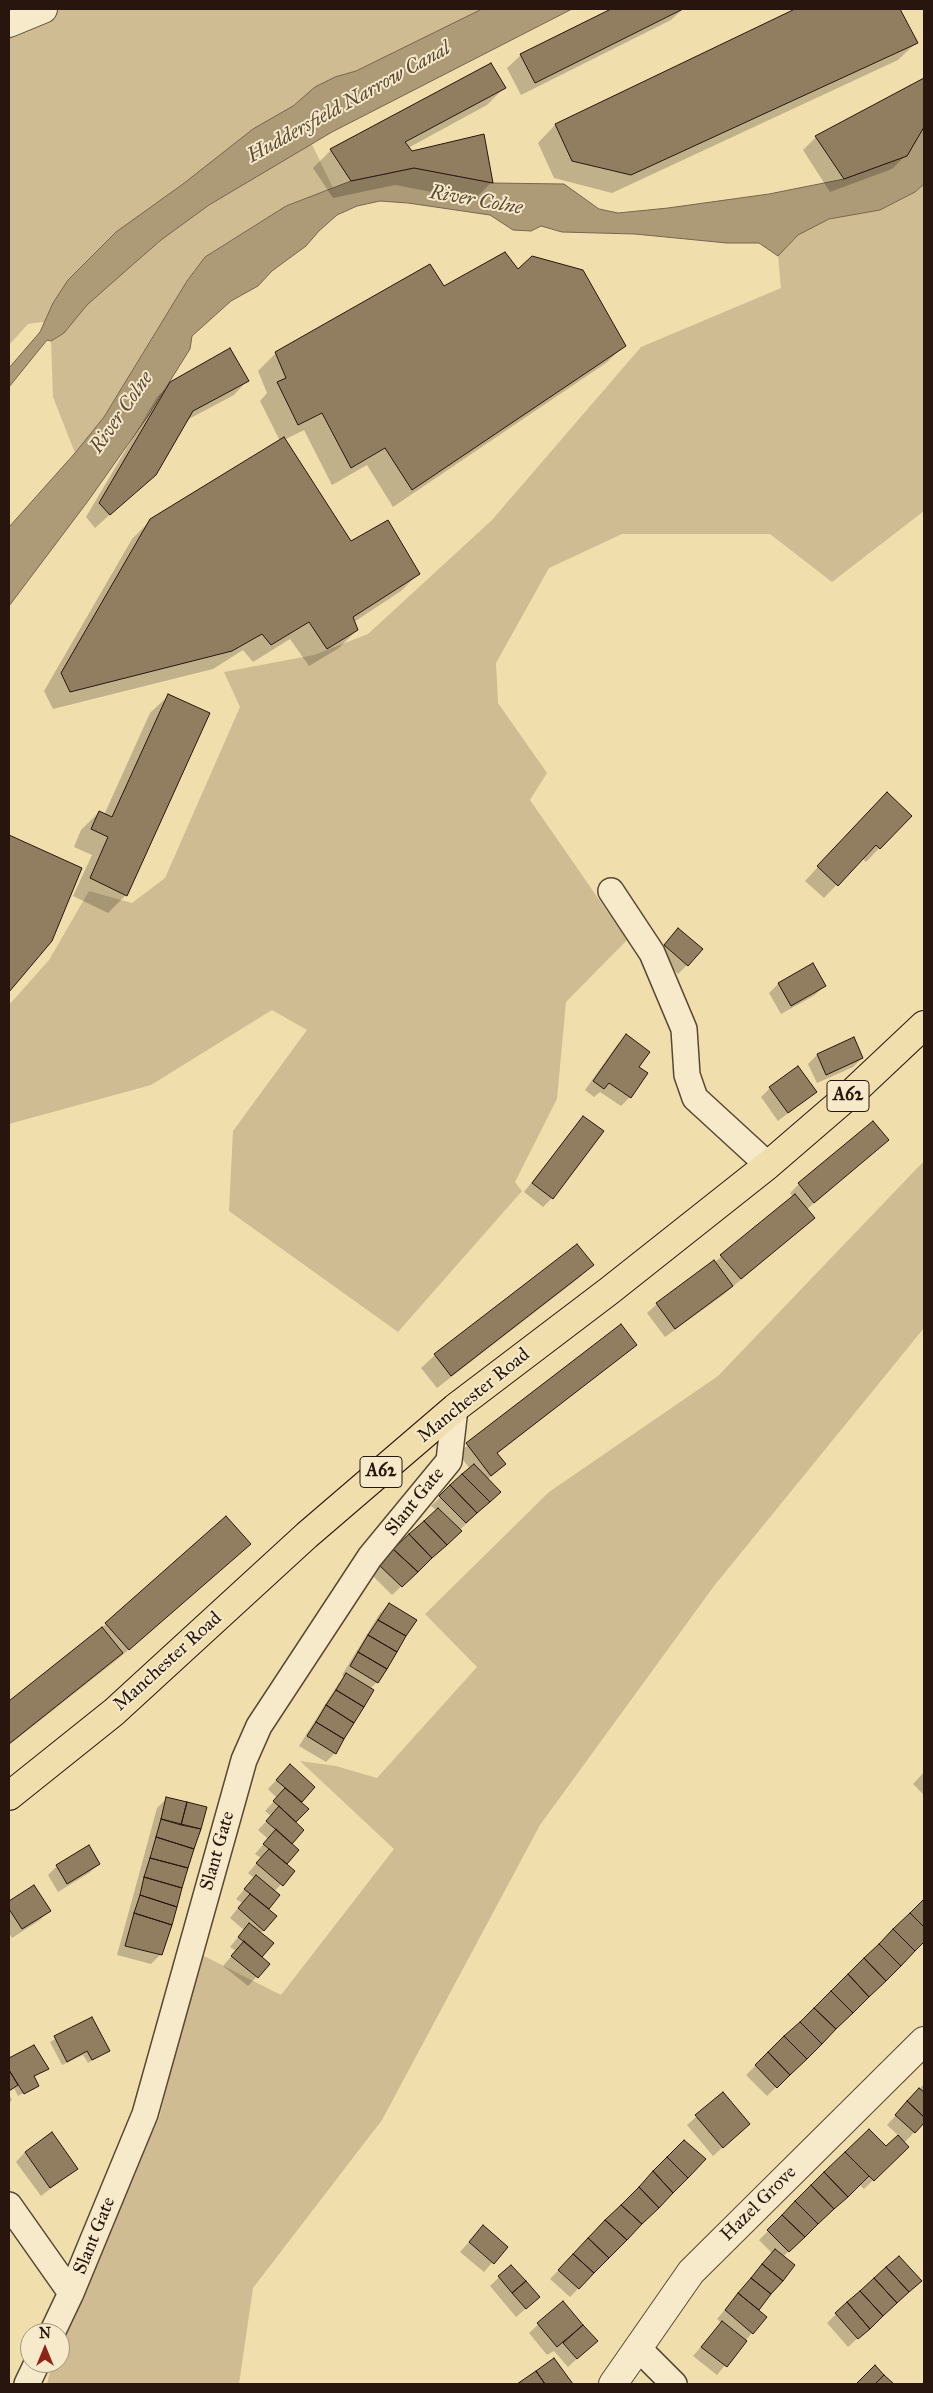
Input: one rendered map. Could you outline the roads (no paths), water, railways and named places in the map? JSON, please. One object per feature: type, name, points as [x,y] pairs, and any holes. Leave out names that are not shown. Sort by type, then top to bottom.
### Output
[{"type":"main road","name":"Manchester Road","points":[[9,1796],[114,1712],[307,1535],[455,1408],[609,1291],[768,1165],[855,1090],[924,1025]]},
{"type":"street","points":[[9,24],[43,9]]},
{"type":"street","points":[[611,891],[652,952],[684,1029],[687,1075],[695,1098],[768,1165]]},
{"type":"street","name":"Slant Gate","points":[[57,2323],[71,2294],[145,2114],[241,1769],[258,1726],[370,1557],[449,1461],[455,1408]]},
{"type":"street","name":"Hazel Grove","points":[[613,2384],[691,2272],[924,2041]]},
{"type":"street","points":[[9,2205],[71,2294]]},
{"type":"street","points":[[638,2348],[674,2384]]},
{"type":"water","name":"Huddersfield Narrow Canal","points":[[482,9],[572,9],[332,132],[209,205],[161,240],[130,267],[87,305],[64,333],[51,341],[47,340],[9,387],[9,368],[40,332],[53,303],[68,280],[116,232],[183,184],[253,129],[293,106],[315,87],[335,77],[356,71]]},
{"type":"water","name":"River Colne","points":[[924,126],[924,184],[915,192],[880,210],[829,219],[798,235],[778,256],[759,243],[727,243],[635,234],[562,232],[541,226],[531,231],[513,230],[490,215],[408,203],[380,201],[357,206],[337,215],[306,246],[272,271],[258,286],[231,301],[192,336],[190,349],[148,416],[88,501],[9,606],[9,527],[75,453],[104,417],[187,281],[205,257],[286,206],[351,181],[414,168],[493,183],[564,184],[599,209],[618,213],[668,208],[769,194],[844,179],[907,156]]}]
